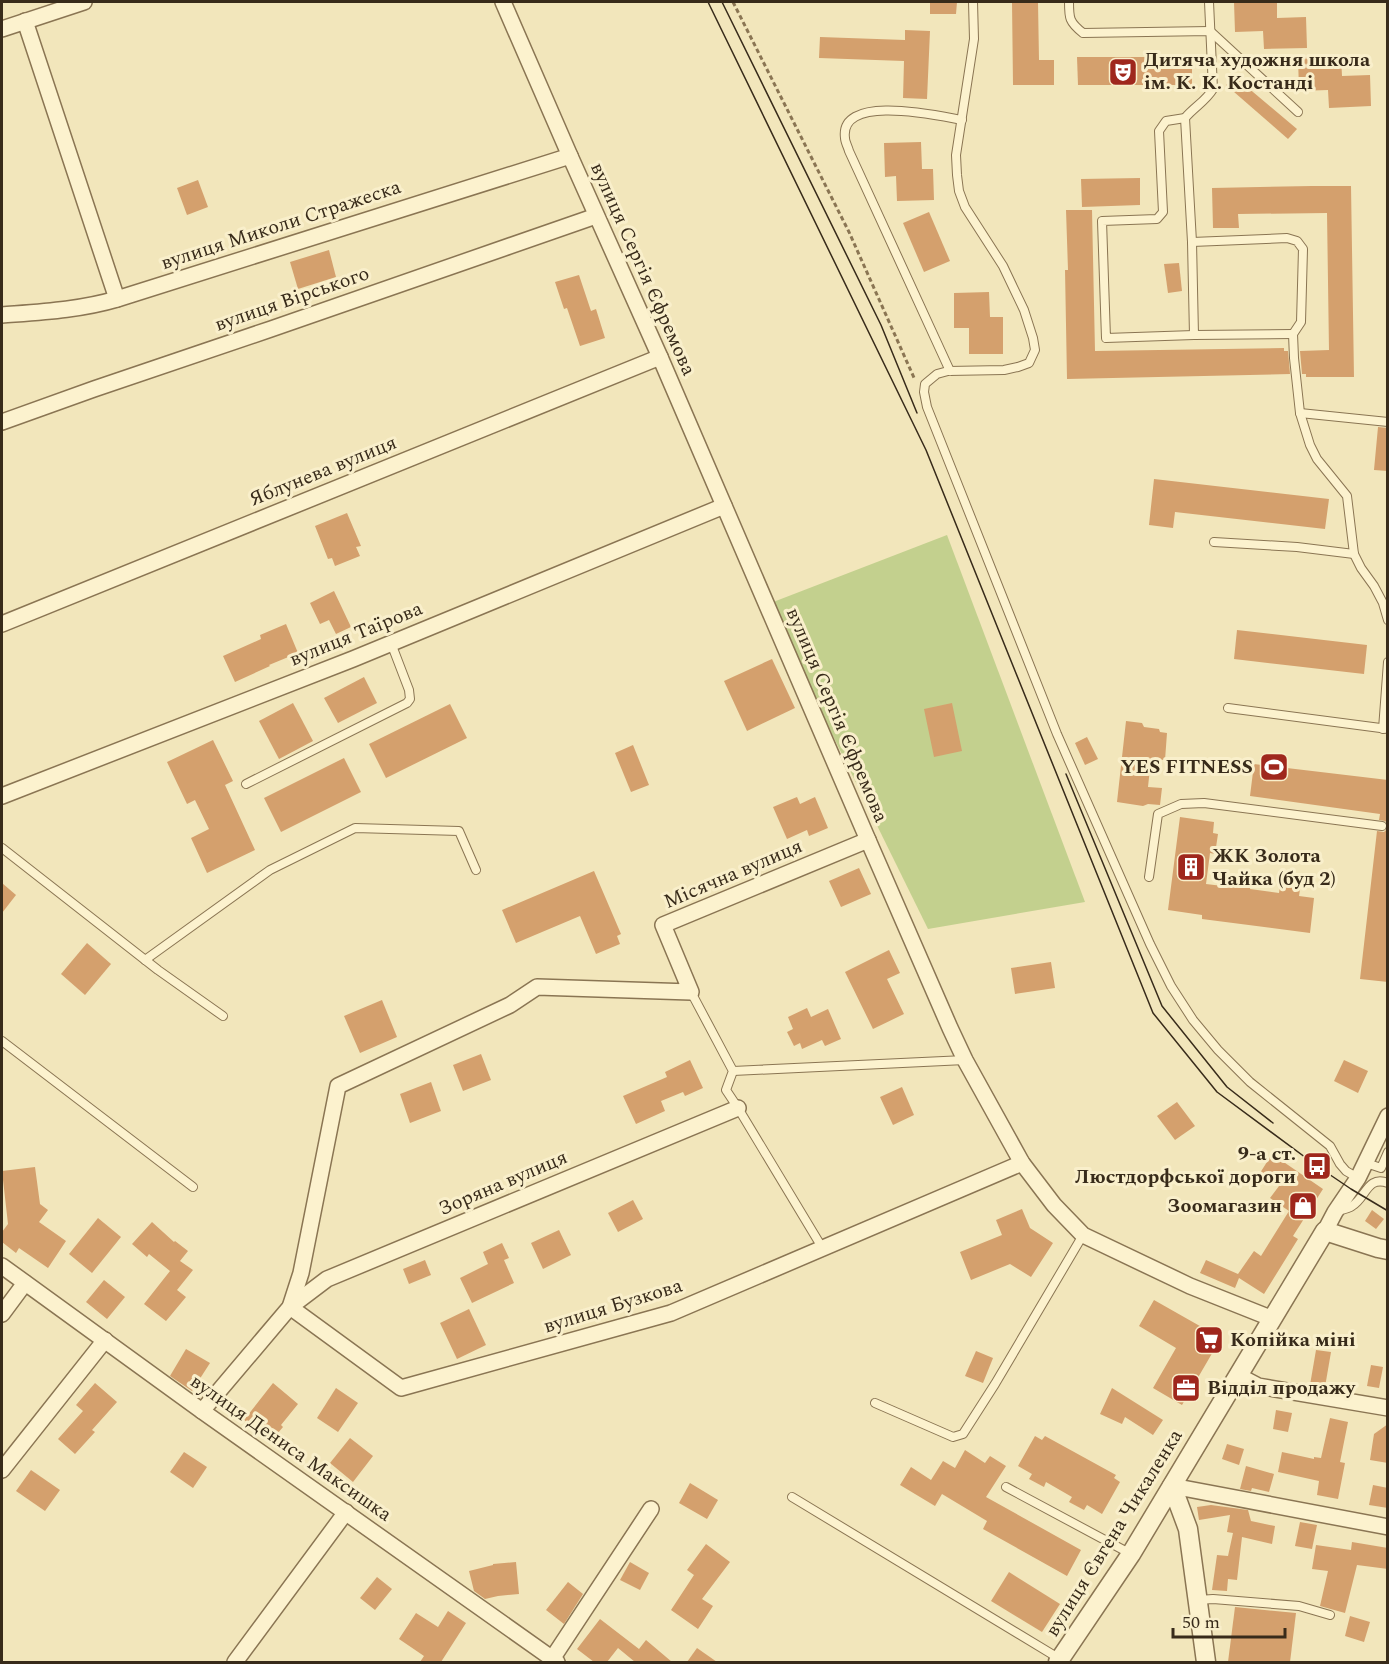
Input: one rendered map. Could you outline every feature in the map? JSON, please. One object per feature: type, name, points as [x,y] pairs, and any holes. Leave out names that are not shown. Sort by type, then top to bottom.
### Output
[{"type":"street","points":[[2,29],[84,2]]},
{"type":"street","name":"вулиця Сергія Єфремова","points":[[503,2],[660,357],[965,1060],[1022,1163],[1054,1205],[1083,1235],[1190,1286],[1273,1319]]},
{"type":"street","points":[[25,21],[117,299]]},
{"type":"street","name":"вулиця Миколи Стражеска","points":[[2,315],[48,312],[100,304],[570,156]]},
{"type":"street","name":"вулиця Вірського","points":[[2,422],[596,216]]},
{"type":"street","name":"Яблунева вулиця","points":[[2,624],[660,357]]},
{"type":"street","name":"вулиця Таїрова","points":[[2,796],[391,643],[724,506]]},
{"type":"street","name":"Місячна вулиця","points":[[691,992],[663,925],[868,840]]},
{"type":"street","points":[[202,1411],[290,1307],[300,1273],[338,1086],[510,1005],[537,987],[691,992]]},
{"type":"street","name":"Зоряна вулиця","points":[[290,1307],[327,1279],[738,1108]]},
{"type":"street","name":"вулиця Євгена Чикаленка","points":[[1059,1661],[1131,1554],[1239,1376],[1335,1212],[1380,1142],[1388,1116]]},
{"type":"street","name":"вулиця Бузкова","points":[[290,1307],[402,1388],[672,1313],[1022,1163]]},
{"type":"street","points":[[1325,1231],[1388,1250]]},
{"type":"street","name":"вулиця Дениса Максишка","points":[[2,1266],[202,1411],[554,1660]]},
{"type":"street","points":[[2,1314],[25,1283]]},
{"type":"street","points":[[2,1470],[105,1340]]},
{"type":"street","points":[[1239,1376],[1258,1386],[1388,1408]]},
{"type":"street","points":[[1172,1486],[1388,1527]]},
{"type":"street","points":[[1172,1486],[1188,1529],[1206,1662]]},
{"type":"street","points":[[554,1660],[651,1509]]},
{"type":"street","points":[[236,1662],[346,1512]]},
{"type":"lane","points":[[973,2],[974,39],[957,155],[959,191],[965,207],[1003,266],[1024,310],[1035,350],[1029,363],[1018,368],[950,371],[937,374],[925,384],[927,407],[1057,734],[1150,944],[1171,986],[1193,1020],[1218,1050],[1250,1082],[1330,1146],[1346,1171],[1358,1178]]},
{"type":"lane","points":[[1070,2],[1069,17],[1074,26],[1083,33],[1210,31],[1298,112]]},
{"type":"lane","points":[[1209,2],[1212,89],[1209,96],[1185,118],[1166,120],[1159,130],[1163,212],[1157,219],[1102,221],[1106,339],[1293,334]]},
{"type":"lane","points":[[950,371],[849,151],[845,137],[847,125],[851,120],[872,111],[890,110],[962,120]]},
{"type":"lane","points":[[1185,118],[1192,243],[1194,335]]},
{"type":"lane","points":[[1192,243],[1287,238],[1297,241],[1303,249],[1301,322],[1293,334],[1300,413],[1317,459],[1347,496],[1354,554],[1360,568],[1374,586],[1383,603],[1388,620]]},
{"type":"lane","points":[[1300,413],[1388,422]]},
{"type":"lane","points":[[1214,542],[1297,547],[1354,554]]},
{"type":"lane","points":[[246,784],[407,703],[410,699],[409,690],[391,643]]},
{"type":"lane","points":[[1228,708],[1385,729],[1388,662]]},
{"type":"lane","points":[[1149,877],[1158,814],[1181,804],[1204,803],[1382,826]]},
{"type":"lane","points":[[145,960],[270,870],[355,828],[459,831],[476,870]]},
{"type":"lane","points":[[2,848],[145,960],[223,1016]]},
{"type":"lane","points":[[691,992],[733,1071],[726,1090],[823,1249]]},
{"type":"lane","points":[[2,1041],[193,1187]]},
{"type":"lane","points":[[733,1071],[965,1060]]},
{"type":"lane","points":[[1366,1162],[1381,1168],[1388,1152]]},
{"type":"lane","points":[[1335,1212],[1352,1206],[1372,1184],[1378,1181],[1388,1183]]},
{"type":"lane","points":[[875,1402],[952,1437],[963,1434],[1083,1235]]},
{"type":"lane","points":[[1006,1487],[1131,1554]]},
{"type":"lane","points":[[792,1497],[1059,1661]]},
{"type":"lane","points":[[1197,1600],[1213,1599],[1299,1606],[1330,1615]]},
{"type":"path","points":[[733,2],[849,232],[927,407]]},
{"type":"green space","points":[[947,535],[1085,902],[928,929],[768,604]]},
{"type":"building","points":[[930,2],[957,2],[956,14],[930,14]]},
{"type":"building","points":[[1012,2],[1038,2],[1039,60],[1054,60],[1054,85],[1013,85]]},
{"type":"building","points":[[1234,2],[1277,2],[1277,18],[1306,17],[1307,48],[1264,49],[1263,31],[1235,32]]},
{"type":"building","points":[[905,30],[930,31],[927,99],[903,98],[904,61],[819,58],[820,37],[905,40]]},
{"type":"building","points":[[1341,56],[1342,76],[1370,75],[1371,106],[1329,108],[1328,90],[1299,91],[1298,57]]},
{"type":"building","points":[[1077,57],[1192,57],[1192,85],[1078,85]]},
{"type":"building","points":[[1234,76],[1297,129],[1288,139],[1226,85]]},
{"type":"building","points":[[921,142],[922,169],[933,169],[934,200],[897,201],[896,176],[885,177],[884,143]]},
{"type":"building","points":[[1140,178],[1140,205],[1082,207],[1081,179]]},
{"type":"building","points":[[198,180],[208,207],[187,215],[177,188]]},
{"type":"building","points":[[1351,186],[1354,377],[1306,377],[1306,374],[1302,374],[1300,351],[1329,350],[1327,213],[1238,214],[1239,228],[1213,228],[1212,188]]},
{"type":"building","points":[[1066,210],[1092,210],[1095,351],[1284,348],[1284,351],[1288,351],[1290,374],[1067,379]]},
{"type":"building","points":[[929,212],[950,261],[924,272],[903,223]]},
{"type":"building","points":[[329,250],[336,277],[298,289],[290,262]]},
{"type":"building","points":[[1179,263],[1182,291],[1168,293],[1164,264]]},
{"type":"building","points":[[579,275],[591,311],[596,309],[605,338],[580,346],[555,282]]},
{"type":"building","points":[[989,292],[990,317],[1003,317],[1003,354],[969,354],[969,328],[954,328],[954,293]]},
{"type":"building","points":[[1378,427],[1388,428],[1388,471],[1374,470]]},
{"type":"building","points":[[1154,479],[1329,499],[1325,529],[1175,512],[1173,528],[1149,525]]},
{"type":"building","points":[[347,513],[361,546],[356,547],[360,556],[335,566],[332,558],[328,559],[315,526]]},
{"type":"building","points":[[334,591],[351,627],[336,634],[329,620],[320,624],[310,603]]},
{"type":"building","points":[[286,624],[298,653],[235,682],[223,656],[261,639],[260,635]]},
{"type":"building","points":[[1237,630],[1367,645],[1364,674],[1234,659]]},
{"type":"building","points":[[772,659],[795,708],[747,731],[724,681]]},
{"type":"building","points":[[364,677],[377,703],[338,723],[324,698]]},
{"type":"building","points":[[293,703],[313,741],[279,759],[259,721]]},
{"type":"building","points":[[952,703],[962,751],[934,757],[924,709]]},
{"type":"building","points":[[450,704],[467,738],[386,778],[369,744]]},
{"type":"building","points":[[1126,721],[1142,723],[1144,727],[1159,729],[1160,732],[1167,733],[1165,760],[1151,759],[1148,787],[1162,788],[1160,805],[1143,806],[1117,802]]},
{"type":"building","points":[[1087,737],[1098,759],[1085,765],[1075,743]]},
{"type":"building","points":[[213,740],[233,781],[225,785],[255,850],[207,873],[191,838],[209,829],[195,800],[187,804],[167,762]]},
{"type":"building","points":[[633,745],[649,785],[631,792],[615,753]]},
{"type":"building","points":[[344,758],[361,792],[281,832],[264,798]]},
{"type":"building","points":[[1254,764],[1388,780],[1388,824],[1379,820],[1380,814],[1250,796]]},
{"type":"building","points":[[797,797],[800,804],[815,797],[828,828],[809,836],[807,830],[787,839],[773,807]]},
{"type":"building","name":"ЖК Золота Чайка (буд 2)","points":[[1180,817],[1214,822],[1213,833],[1218,834],[1215,854],[1210,853],[1206,884],[1231,887],[1232,880],[1251,882],[1250,889],[1279,893],[1280,886],[1300,889],[1299,896],[1314,898],[1310,933],[1202,919],[1202,915],[1168,910]]},
{"type":"building","points":[[1388,828],[1388,982],[1360,979],[1377,831],[1384,832]]},
{"type":"building","points":[[859,868],[871,894],[841,907],[829,881]]},
{"type":"building","points":[[594,871],[621,934],[617,936],[620,944],[596,954],[580,916],[516,943],[502,910]]},
{"type":"building","points":[[2,883],[16,895],[2,913]]},
{"type":"building","points":[[87,943],[111,964],[85,995],[61,974]]},
{"type":"building","points":[[889,950],[900,973],[887,979],[904,1014],[873,1029],[845,972]]},
{"type":"building","points":[[1051,962],[1055,988],[1015,994],[1011,968]]},
{"type":"building","points":[[382,1000],[397,1037],[360,1053],[344,1016]]},
{"type":"building","points":[[807,1008],[811,1017],[828,1009],[841,1039],[825,1046],[822,1040],[802,1049],[800,1043],[794,1046],[787,1032],[793,1029],[788,1017]]},
{"type":"building","points":[[481,1054],[491,1080],[463,1091],[453,1065]]},
{"type":"building","points":[[690,1060],[703,1088],[685,1096],[683,1092],[661,1101],[665,1111],[636,1124],[623,1096],[667,1077],[665,1072]]},
{"type":"building","points":[[1344,1060],[1368,1071],[1358,1093],[1334,1081]]},
{"type":"building","points":[[431,1082],[441,1111],[410,1123],[400,1094]]},
{"type":"building","points":[[902,1087],[914,1115],[893,1125],[880,1097]]},
{"type":"building","points":[[1177,1102],[1195,1126],[1175,1140],[1157,1116]]},
{"type":"building","points":[[1272,1154],[1323,1189],[1293,1236],[1298,1239],[1264,1294],[1239,1278],[1235,1288],[1200,1273],[1206,1260],[1238,1274],[1254,1251],[1261,1256],[1289,1211],[1270,1198],[1279,1186],[1260,1173]]},
{"type":"building","points":[[35,1167],[40,1204],[48,1210],[39,1222],[66,1241],[48,1268],[19,1248],[16,1253],[2,1242],[2,1232],[8,1224],[2,1171]]},
{"type":"building","points":[[633,1200],[643,1219],[618,1232],[608,1213]]},
{"type":"building","points":[[1022,1209],[1030,1228],[1053,1243],[1031,1277],[1010,1264],[971,1280],[960,1252],[1002,1235],[996,1220]]},
{"type":"building","points":[[1372,1210],[1384,1219],[1376,1229],[1365,1221]]},
{"type":"building","points":[[98,1218],[121,1237],[92,1273],[69,1254]]},
{"type":"building","points":[[152,1222],[188,1251],[180,1261],[193,1270],[177,1290],[186,1297],[166,1321],[144,1304],[170,1271],[149,1254],[147,1257],[132,1244]]},
{"type":"building","points":[[559,1230],[571,1255],[543,1269],[531,1243]]},
{"type":"building","points":[[502,1243],[509,1258],[504,1260],[514,1283],[472,1303],[460,1278],[488,1264],[483,1252]]},
{"type":"building","points":[[425,1260],[431,1275],[409,1284],[403,1269]]},
{"type":"building","points":[[104,1280],[125,1297],[107,1319],[86,1302]]},
{"type":"building","points":[[1154,1300],[1221,1338],[1182,1405],[1153,1388],[1176,1348],[1139,1326]]},
{"type":"building","points":[[469,1309],[486,1345],[457,1359],[440,1323]]},
{"type":"building","points":[[186,1349],[210,1363],[192,1391],[170,1376]]},
{"type":"building","points":[[1316,1350],[1331,1352],[1325,1387],[1310,1385]]},
{"type":"building","points":[[976,1351],[993,1358],[983,1383],[965,1376]]},
{"type":"building","points":[[1371,1365],[1383,1367],[1379,1388],[1367,1386]]},
{"type":"building","points":[[95,1383],[117,1402],[92,1430],[95,1432],[75,1454],[58,1439],[83,1411],[76,1405]]},
{"type":"building","points":[[273,1383],[298,1404],[272,1440],[244,1420]]},
{"type":"building","points":[[336,1388],[358,1403],[338,1432],[317,1418]]},
{"type":"building","points":[[1112,1388],[1163,1420],[1153,1435],[1125,1417],[1122,1424],[1100,1414]]},
{"type":"building","points":[[1276,1410],[1292,1413],[1288,1432],[1273,1429]]},
{"type":"building","points":[[1330,1418],[1348,1422],[1340,1462],[1345,1463],[1338,1499],[1317,1495],[1319,1481],[1278,1472],[1282,1452],[1314,1459],[1314,1457],[1321,1458]]},
{"type":"building","points":[[1388,1424],[1388,1463],[1370,1460],[1374,1434]]},
{"type":"building","points":[[1035,1436],[1042,1440],[1045,1436],[1116,1475],[1114,1478],[1120,1482],[1102,1514],[1087,1505],[1084,1510],[1069,1502],[1072,1497],[1046,1482],[1044,1487],[1029,1479],[1032,1474],[1018,1466]]},
{"type":"building","points":[[350,1438],[373,1456],[353,1482],[330,1463]]},
{"type":"building","points":[[1227,1444],[1244,1449],[1239,1465],[1222,1459]]},
{"type":"building","points":[[965,1450],[985,1463],[990,1456],[1006,1466],[986,1497],[1081,1550],[1067,1576],[983,1529],[987,1521],[942,1494],[935,1506],[900,1485],[911,1467],[931,1480],[943,1461],[955,1468]]},
{"type":"building","points":[[184,1452],[207,1467],[193,1488],[170,1472]]},
{"type":"building","points":[[1246,1466],[1274,1474],[1269,1492],[1252,1488],[1251,1491],[1240,1489]]},
{"type":"building","points":[[31,1470],[60,1490],[45,1511],[16,1491]]},
{"type":"building","points":[[690,1483],[718,1500],[707,1519],[679,1503]]},
{"type":"building","points":[[1373,1485],[1388,1488],[1388,1508],[1369,1505]]},
{"type":"building","points":[[1211,1505],[1248,1510],[1251,1521],[1275,1526],[1272,1544],[1242,1537],[1237,1580],[1228,1579],[1227,1591],[1212,1590],[1217,1555],[1228,1556],[1233,1533],[1227,1532],[1230,1515],[1199,1520],[1197,1507]]},
{"type":"building","points":[[1300,1522],[1317,1525],[1312,1549],[1295,1546]]},
{"type":"building","points":[[1352,1542],[1388,1548],[1388,1569],[1357,1565],[1345,1613],[1320,1606],[1328,1571],[1312,1569],[1316,1545],[1351,1550]]},
{"type":"building","points":[[706,1544],[730,1562],[702,1599],[713,1606],[698,1629],[671,1610],[694,1575],[687,1570]]},
{"type":"building","points":[[516,1562],[519,1594],[485,1599],[474,1591],[469,1571],[493,1564]]},
{"type":"building","points":[[630,1562],[649,1573],[640,1590],[620,1580]]},
{"type":"building","points":[[1009,1572],[1060,1604],[1042,1632],[991,1601]]},
{"type":"building","points":[[377,1577],[392,1589],[375,1610],[360,1598]]},
{"type":"building","points":[[568,1582],[583,1594],[564,1624],[546,1610]]},
{"type":"building","points":[[1235,1607],[1296,1613],[1290,1662],[1228,1662]]},
{"type":"building","points":[[448,1611],[466,1623],[441,1662],[420,1662],[424,1656],[399,1639],[416,1613],[438,1627]]},
{"type":"building","points":[[1350,1616],[1370,1622],[1364,1642],[1345,1636]]},
{"type":"building","points":[[600,1619],[639,1649],[646,1640],[672,1662],[635,1662],[618,1648],[607,1662],[594,1662],[577,1649]]},
{"type":"building","points":[[697,1648],[717,1662],[687,1662]]},
{"type":"tram line","points":[[708,2],[926,450],[1153,1013],[1217,1092],[1317,1166],[1388,1211]]},
{"type":"tram line","points":[[722,2],[881,325],[917,413]]},
{"type":"tram line","points":[[1066,774],[1162,1006],[1227,1087],[1273,1123]]},
{"type":"place","name":"Дитяча художня школа ім. К. К. Костанді","points":[[1123,72]]},
{"type":"place","name":"YES FITNESS","points":[[1274,767]]},
{"type":"place","name":"ЖК Золота Чайка (буд 2)","points":[[1191,867]]},
{"type":"place","name":"9-а ст. Люстдорфської дороги","points":[[1317,1166]]},
{"type":"place","name":"Зоомагазин","points":[[1303,1206]]},
{"type":"place","name":"Копійка міні","points":[[1209,1340]]},
{"type":"place","name":"Відділ продажу","points":[[1186,1388]]}]
